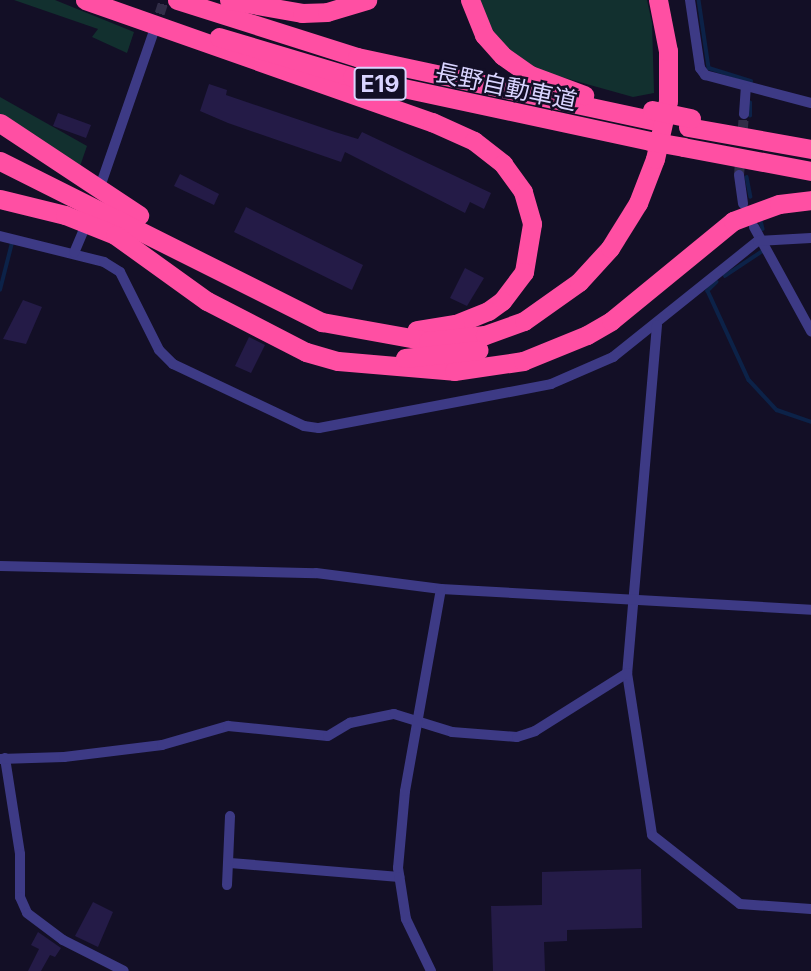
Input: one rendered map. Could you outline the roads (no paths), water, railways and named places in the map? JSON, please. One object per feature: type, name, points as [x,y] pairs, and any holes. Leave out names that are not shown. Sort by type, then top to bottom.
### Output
[{"type":"highway","points":[[85,0],[456,131],[489,151],[514,178],[528,208],[532,240],[524,272],[502,300],[471,319],[437,328],[348,328]]},
{"type":"highway","name":"長野自動車道","points":[[117,0],[352,77],[650,141],[811,171]]},
{"type":"highway","name":"長野自動車道","points":[[177,0],[357,57],[689,122],[811,149]]},
{"type":"highway","points":[[229,0],[302,13],[327,12],[366,0]]},
{"type":"highway","points":[[470,0],[484,34],[523,70],[565,90],[652,115]]},
{"type":"highway","points":[[0,161],[322,321],[428,341],[485,335],[542,310],[594,266],[638,203],[663,132],[669,76],[658,0]]},
{"type":"highway","points":[[355,362],[451,355],[510,341],[568,308],[606,272],[649,208],[676,135],[681,78],[672,0]]},
{"type":"highway","points":[[689,122],[811,144]]},
{"type":"highway","points":[[0,123],[222,270]]},
{"type":"highway","points":[[0,199],[65,215],[134,245],[207,301],[306,352],[355,362],[454,371],[546,354],[611,321],[733,221],[779,204],[811,200]]},
{"type":"highway","points":[[0,208],[65,215]]},
{"type":"street","points":[[690,0],[700,68],[723,83],[811,103]]},
{"type":"street","points":[[102,181],[153,34]]},
{"type":"street","points":[[744,114],[746,88]]},
{"type":"street","points":[[739,175],[743,204]]},
{"type":"street","points":[[754,227],[758,241],[811,331]]},
{"type":"street","points":[[74,253],[83,232]]},
{"type":"street","points":[[0,236],[104,262],[120,272],[159,350],[173,364],[304,426],[319,428],[551,384],[613,357],[657,325],[758,241],[811,238]]},
{"type":"street","points":[[657,325],[627,673],[652,835],[740,904],[811,909]]},
{"type":"street","points":[[0,566],[316,573],[441,589],[811,610]]},
{"type":"street","points":[[431,971],[406,919],[399,877],[405,791],[441,589]]},
{"type":"street","points":[[124,971],[63,940],[27,913],[20,897],[20,854],[3,758],[64,757],[162,745],[228,726],[328,736],[371,716],[394,713],[418,718],[452,732],[517,737],[535,731],[627,673]]},
{"type":"street","points":[[227,885],[230,816]]},
{"type":"street","points":[[230,863],[399,877]]},
{"type":"waterway","points":[[699,0],[709,68],[751,81]]},
{"type":"waterway","points":[[750,103],[750,116]]},
{"type":"waterway","points":[[747,177],[751,197]]},
{"type":"waterway","points":[[761,221],[763,229]]},
{"type":"waterway","points":[[0,290],[12,243]]},
{"type":"waterway","points":[[725,276],[761,252]]},
{"type":"waterway","points":[[717,282],[708,291],[749,380],[777,410],[811,422]]},
{"type":"tunnel","points":[[155,28],[164,0]]},
{"type":"tunnel","points":[[739,175],[744,114]]}]
